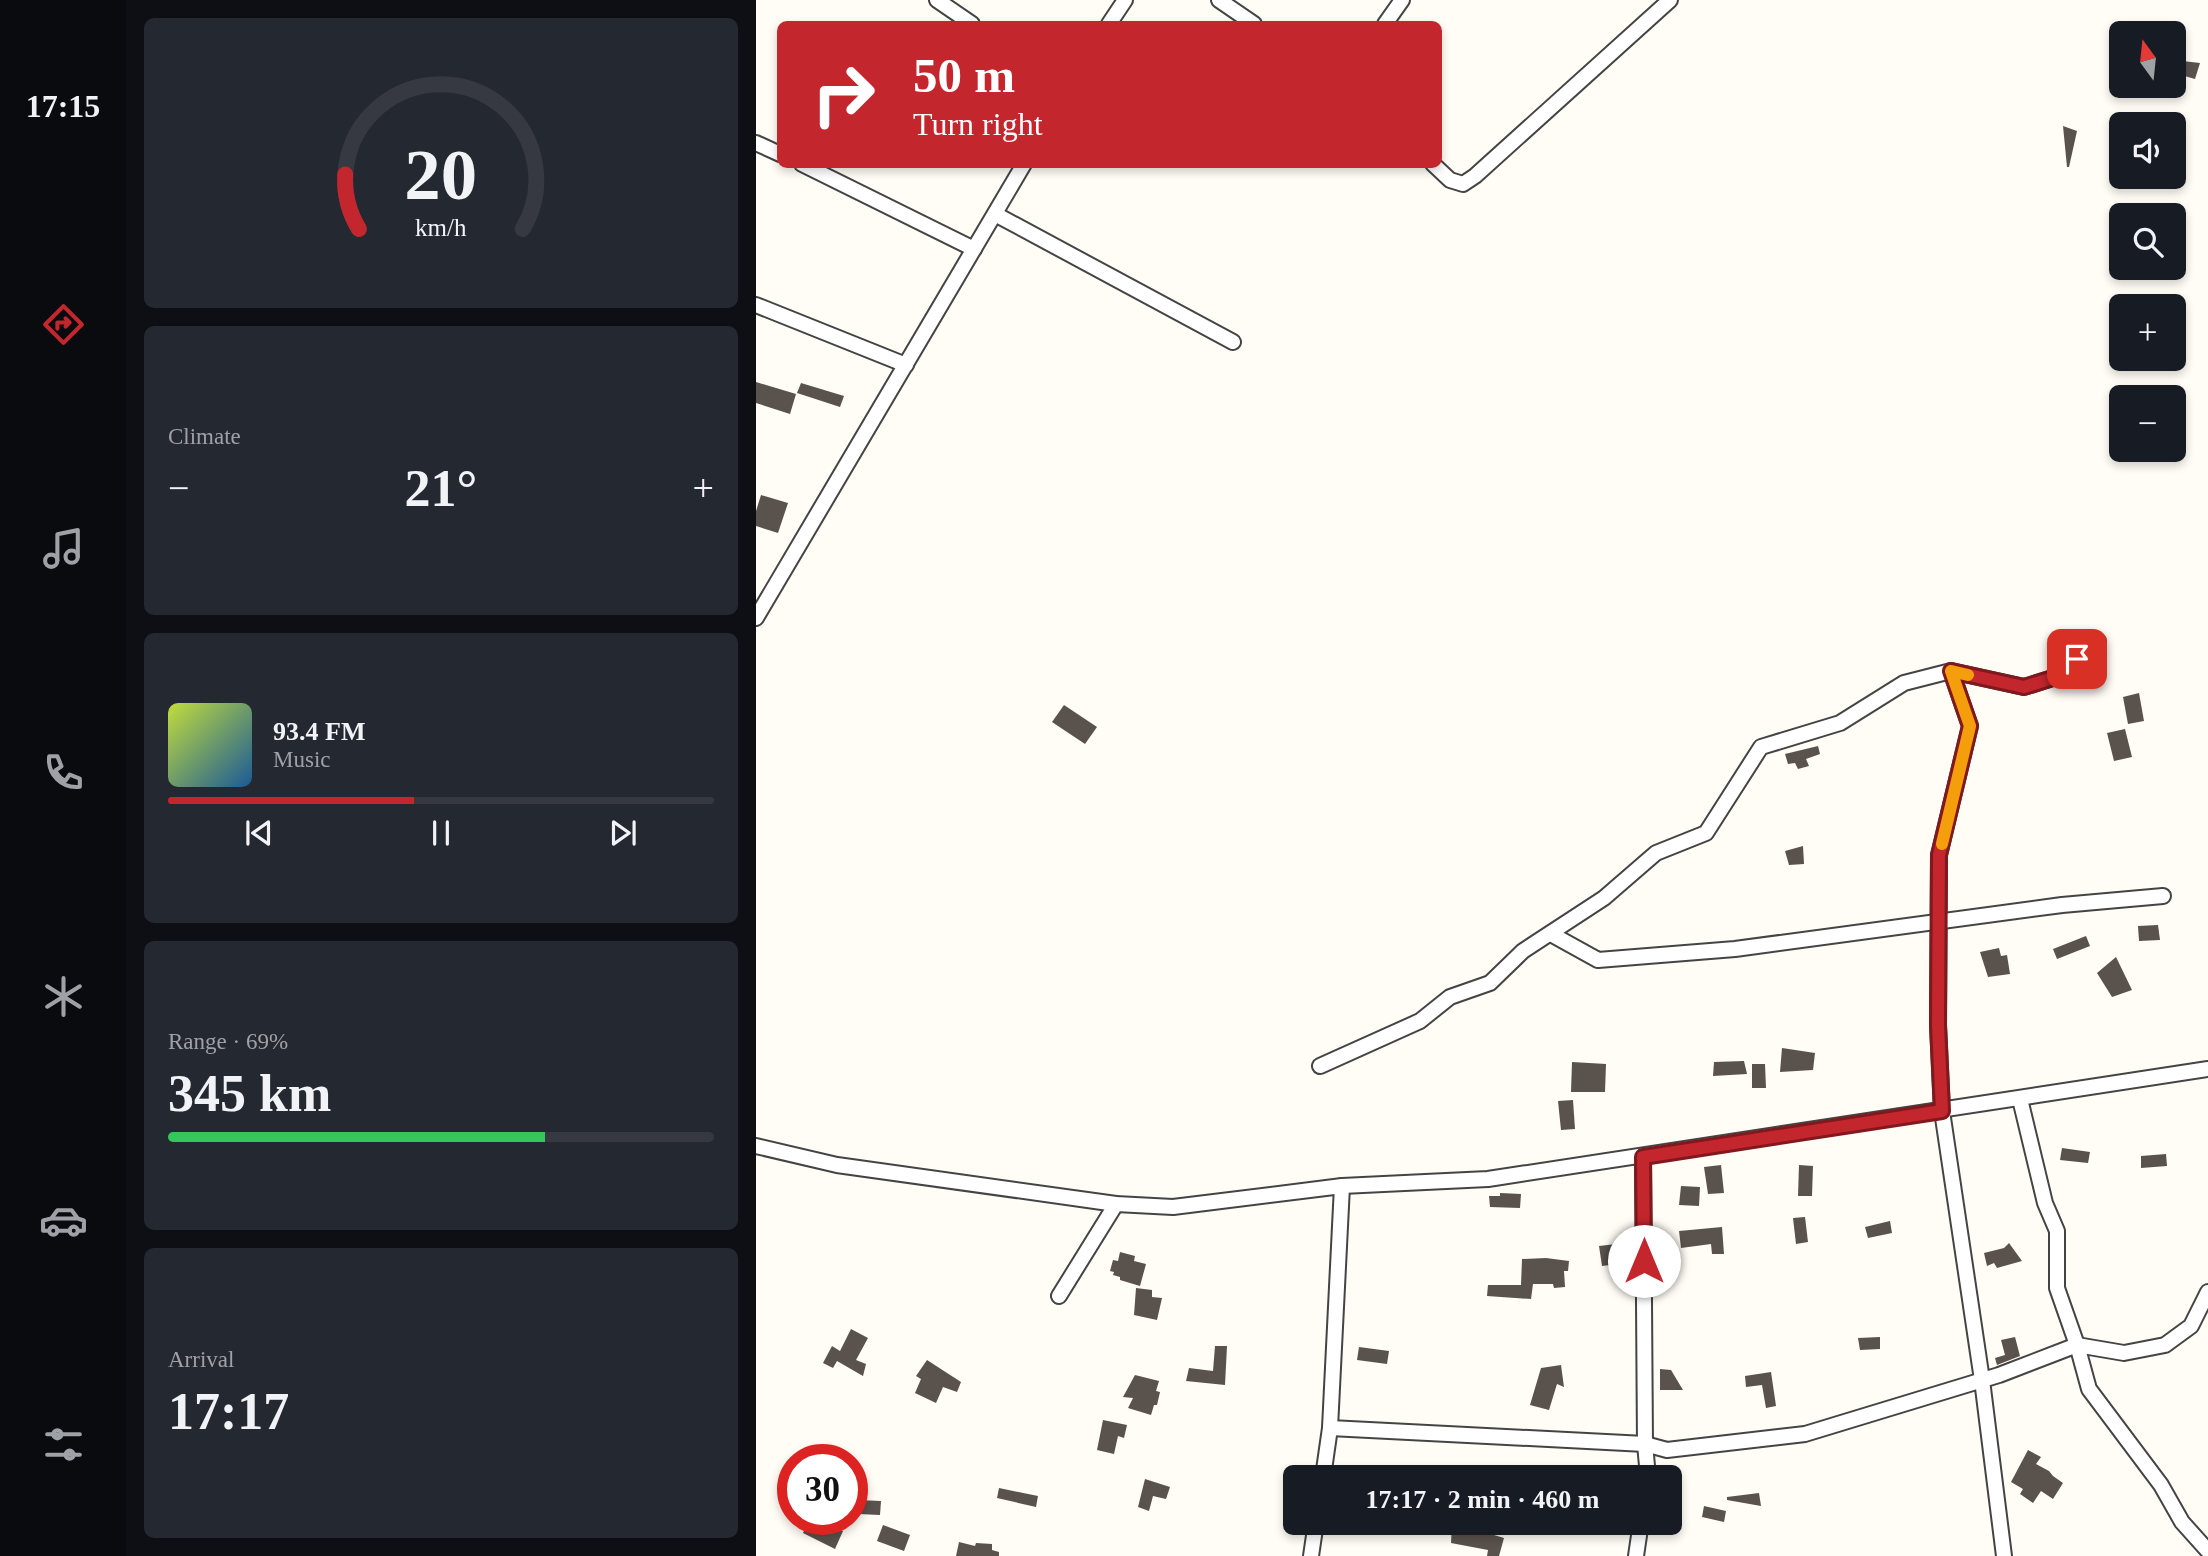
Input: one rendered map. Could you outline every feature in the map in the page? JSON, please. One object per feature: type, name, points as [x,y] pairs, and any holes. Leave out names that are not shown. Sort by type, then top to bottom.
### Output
[{"type":"street","points":[[937,0],[968,21]]},
{"type":"street","points":[[1111,21],[1125,0]]},
{"type":"street","points":[[1219,0],[1250,21]]},
{"type":"street","points":[[1387,21],[1402,0]]},
{"type":"street","points":[[1437,168],[1450,180],[1463,184],[1475,176],[1670,0]]},
{"type":"street","points":[[756,143],[777,153]]},
{"type":"street","points":[[810,168],[974,249]]},
{"type":"street","points":[[756,618],[1022,168]]},
{"type":"street","points":[[995,214],[1233,342]]},
{"type":"street","points":[[756,305],[906,365]]},
{"type":"street","points":[[1320,1066],[1420,1021],[1450,997],[1490,983],[1523,951],[1604,898],[1656,853],[1706,833],[1761,747],[1840,723],[1904,684],[1951,671],[2024,687],[2056,677],[2098,641]]},
{"type":"street","points":[[1951,671],[1970,726],[1939,855],[1938,1025],[1942,1111],[1982,1380],[2004,1556]]},
{"type":"street","points":[[1551,934],[1598,960],[1735,950],[2062,905],[2163,896]]},
{"type":"street","points":[[756,1146],[837,1165],[1116,1203],[1173,1207],[1342,1186],[1488,1179],[2208,1069]]},
{"type":"street","points":[[2020,1099],[2045,1203],[2057,1231],[2057,1288],[2089,1389],[2161,1485],[2182,1522],[2208,1551]]},
{"type":"street","points":[[1643,1157],[1647,1465]]},
{"type":"street","points":[[1325,1465],[1330,1428],[1342,1186]]},
{"type":"street","points":[[1059,1296],[1116,1203]]},
{"type":"street","points":[[1330,1428],[1645,1444],[1667,1450],[1805,1434],[1982,1380],[2077,1345],[2124,1353],[2165,1345],[2191,1326],[2208,1292]]},
{"type":"street","points":[[1311,1556],[1314,1535]]},
{"type":"street","points":[[1636,1556],[1639,1535]]},
{"type":"building","points":[[2186,61],[2200,63],[2195,79],[2186,76]]},
{"type":"building","points":[[2063,126],[2077,131],[2069,167],[2067,167]]},
{"type":"building","points":[[756,382],[796,394],[790,414],[756,403]]},
{"type":"building","points":[[801,383],[844,396],[840,407],[797,393]]},
{"type":"building","points":[[761,495],[788,503],[778,533],[756,526],[756,511]]},
{"type":"building","points":[[2139,693],[2144,721],[2128,724],[2123,697]]},
{"type":"building","points":[[1064,705],[1097,727],[1085,744],[1052,722]]},
{"type":"building","points":[[2125,729],[2132,757],[2114,761],[2107,733]]},
{"type":"building","points":[[1818,746],[1820,754],[1806,759],[1809,766],[1798,769],[1795,763],[1788,764],[1785,754]]},
{"type":"building","points":[[1803,846],[1804,864],[1789,865],[1785,851]]},
{"type":"building","points":[[2158,925],[2160,940],[2139,941],[2138,926]]},
{"type":"building","points":[[2086,936],[2090,946],[2057,959],[2053,949]]},
{"type":"building","points":[[1999,948],[2001,956],[2007,955],[2010,974],[1988,977],[1980,952]]},
{"type":"building","points":[[2116,957],[2132,990],[2112,997],[2097,973]]},
{"type":"building","points":[[1782,1048],[1815,1053],[1813,1070],[1780,1072]]},
{"type":"building","points":[[1744,1061],[1747,1074],[1713,1076],[1714,1062]]},
{"type":"building","points":[[1572,1062],[1606,1064],[1605,1092],[1571,1092]]},
{"type":"building","points":[[1752,1064],[1765,1064],[1766,1088],[1752,1088]]},
{"type":"building","points":[[1573,1100],[1575,1129],[1561,1130],[1558,1101]]},
{"type":"building","points":[[2062,1148],[2090,1152],[2088,1163],[2060,1160]]},
{"type":"building","points":[[2166,1154],[2167,1166],[2141,1168],[2141,1156]]},
{"type":"building","points":[[1721,1165],[1724,1193],[1708,1194],[1704,1167]]},
{"type":"building","points":[[1799,1165],[1813,1166],[1812,1196],[1798,1196]]},
{"type":"building","points":[[1681,1186],[1700,1187],[1699,1206],[1679,1205]]},
{"type":"building","points":[[1500,1193],[1521,1194],[1520,1208],[1490,1207],[1489,1196],[1500,1196]]},
{"type":"building","points":[[1805,1217],[1808,1242],[1796,1244],[1793,1218]]},
{"type":"building","points":[[1890,1221],[1892,1233],[1868,1238],[1865,1227]]},
{"type":"building","points":[[1722,1227],[1724,1254],[1712,1254],[1711,1244],[1681,1248],[1679,1231]]},
{"type":"building","points":[[2009,1243],[2022,1261],[1997,1268],[1994,1263],[1987,1266],[1984,1253],[2004,1248]]},
{"type":"building","points":[[1616,1244],[1618,1264],[1602,1266],[1599,1246]]},
{"type":"building","points":[[1120,1252],[1135,1256],[1134,1261],[1146,1264],[1140,1286],[1120,1280],[1120,1277],[1110,1271],[1113,1260],[1118,1261]]},
{"type":"building","points":[[1522,1259],[1569,1261],[1568,1271],[1564,1271],[1565,1287],[1533,1284],[1531,1299],[1487,1296],[1488,1285],[1521,1285]]},
{"type":"building","points":[[1136,1288],[1152,1290],[1152,1297],[1162,1298],[1157,1320],[1134,1315]]},
{"type":"building","points":[[851,1329],[868,1338],[856,1360],[866,1364],[863,1376],[837,1361],[833,1368],[823,1363],[832,1346],[840,1351]]},
{"type":"building","points":[[1880,1337],[1880,1349],[1860,1350],[1858,1338]]},
{"type":"building","points":[[2015,1337],[2020,1356],[1997,1365],[1995,1358],[2005,1355],[2001,1340]]},
{"type":"building","points":[[1215,1346],[1227,1346],[1225,1385],[1186,1381],[1189,1368],[1213,1371]]},
{"type":"building","points":[[1359,1347],[1389,1351],[1387,1364],[1357,1360]]},
{"type":"building","points":[[927,1360],[961,1382],[957,1392],[943,1387],[936,1403],[915,1393],[921,1379],[916,1376]]},
{"type":"building","points":[[1561,1365],[1564,1387],[1557,1384],[1549,1410],[1530,1405],[1541,1368]]},
{"type":"building","points":[[1660,1369],[1671,1370],[1683,1390],[1660,1390]]},
{"type":"building","points":[[1771,1372],[1776,1406],[1766,1408],[1762,1385],[1746,1387],[1745,1376]]},
{"type":"building","points":[[1135,1375],[1159,1381],[1156,1391],[1160,1392],[1157,1405],[1154,1405],[1151,1415],[1128,1408],[1133,1398],[1123,1397]]},
{"type":"building","points":[[1103,1420],[1127,1425],[1124,1438],[1118,1436],[1114,1454],[1097,1450]]},
{"type":"building","points":[[2028,1450],[2041,1457],[2036,1464],[2063,1483],[2053,1499],[2041,1491],[2033,1503],[2020,1494],[2023,1489],[2011,1482]]},
{"type":"building","points":[[1145,1479],[1170,1487],[1166,1499],[1153,1496],[1149,1511],[1138,1507]]},
{"type":"building","points":[[999,1488],[1038,1496],[1036,1507],[997,1498]]},
{"type":"building","points":[[1759,1493],[1761,1506],[1727,1500],[1727,1497]]},
{"type":"building","points":[[868,1500],[881,1501],[880,1515],[868,1514]]},
{"type":"building","points":[[1704,1506],[1726,1511],[1724,1522],[1702,1517]]},
{"type":"building","points":[[883,1525],[910,1535],[904,1551],[877,1541]]},
{"type":"building","points":[[807,1535],[841,1535],[835,1549]]},
{"type":"building","points":[[1451,1535],[1494,1535],[1504,1538],[1499,1556],[1487,1556],[1488,1550],[1451,1543]]},
{"type":"building","points":[[959,1542],[975,1546],[976,1543],[992,1544],[992,1550],[999,1552],[999,1556],[956,1556]]},
{"type":"slow traffic","points":[[1942,844],[1970,726],[1951,671],[1968,675]]},
{"type":"route","points":[[1644,1261],[1643,1157],[1942,1111],[1938,1025],[1939,855],[1970,726],[1951,671],[2024,687],[2056,677],[2077,659]]}]
